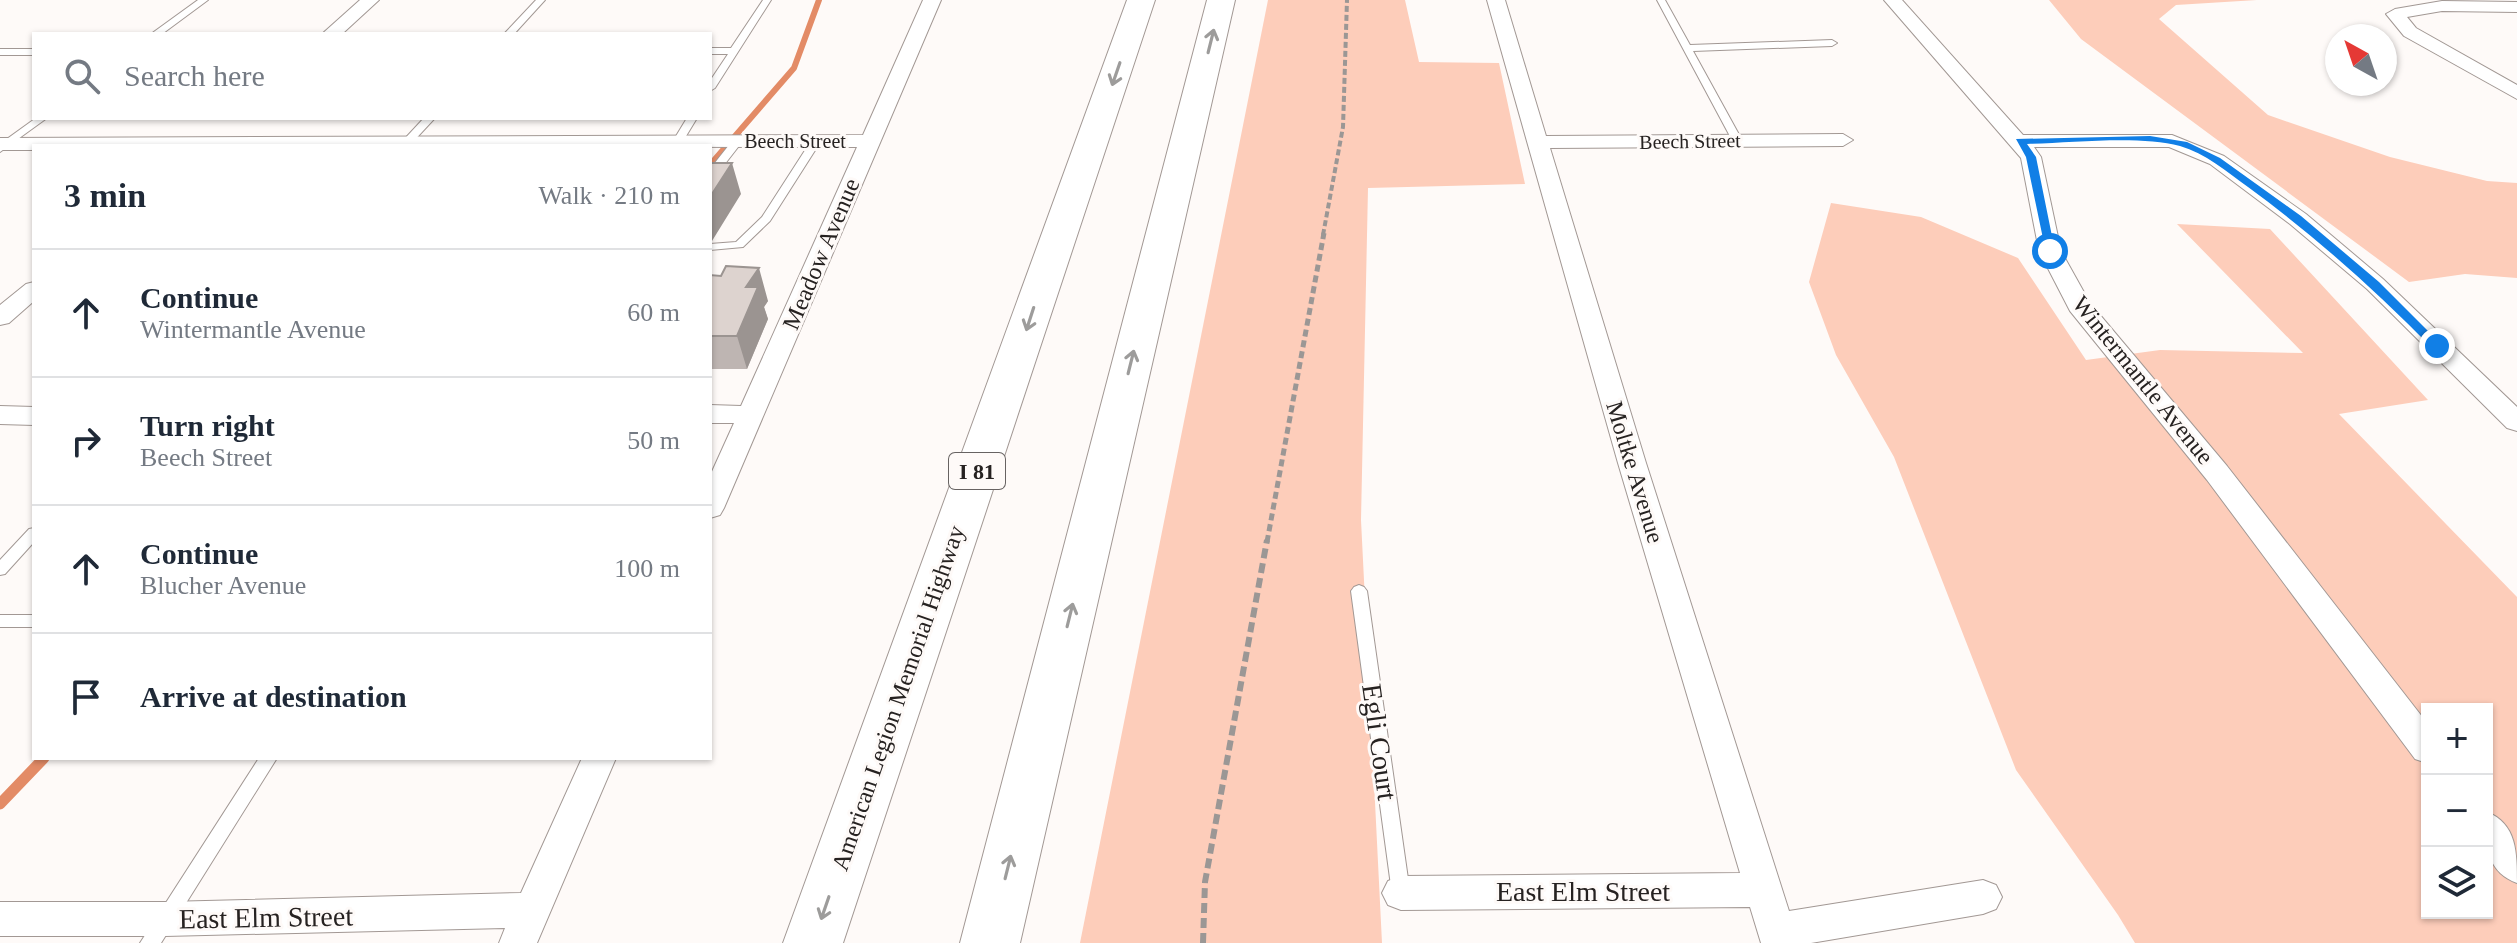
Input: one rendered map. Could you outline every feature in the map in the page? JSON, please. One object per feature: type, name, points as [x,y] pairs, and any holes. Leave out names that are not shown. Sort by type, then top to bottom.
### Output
[{"type":"highway","name":"American Legion Memorial Highway","points":[[813,943],[1141,0]]},
{"type":"highway","points":[[990,943],[1221,0]]},
{"type":"street","points":[[333,32],[370,0]]},
{"type":"street","name":"Meadow Avenue","points":[[712,503],[932,0]]},
{"type":"street","name":"Moltke Avenue","points":[[1496,0],[1632,463],[1778,937]]},
{"type":"street","name":"Wintermantle Avenue","points":[[1893,0],[2031,157],[2050,251],[2079,306],[2217,473],[2421,741]]},
{"type":"street","points":[[2517,7],[2442,6],[2395,14],[2410,32],[2517,93]]},
{"type":"street","points":[[203,144],[224,126]]},
{"type":"street","points":[[2020,141],[2150,139],[2183,144],[2217,160],[2298,219],[2375,284],[2517,422]]},
{"type":"street","name":"Beech Street","points":[[1537,142],[1843,140]]},
{"type":"street","name":"Beech Street","points":[[203,144],[869,141]]},
{"type":"street","name":"Beech Street","points":[[3,146],[32,146]]},
{"type":"street","points":[[0,318],[32,291]]},
{"type":"street","points":[[712,414],[751,415]]},
{"type":"street","points":[[0,415],[32,416]]},
{"type":"street","points":[[525,926],[598,760]]},
{"type":"street","points":[[2493,836],[2517,867]]},
{"type":"street","name":"East Elm Street","points":[[1401,893],[1765,890]]},
{"type":"street","points":[[1778,937],[1983,897]]},
{"type":"street","name":"East Elm Street","points":[[0,919],[157,931],[525,926]]},
{"type":"lane","points":[[159,32],[204,0]]},
{"type":"lane","points":[[511,32],[541,0]]},
{"type":"lane","points":[[712,85],[767,0]]},
{"type":"lane","points":[[1661,0],[1737,140]]},
{"type":"lane","points":[[1687,48],[1832,43]]},
{"type":"lane","points":[[712,51],[732,51]]},
{"type":"lane","points":[[0,52],[32,52]]},
{"type":"lane","points":[[3,146],[39,120]]},
{"type":"lane","points":[[405,144],[428,120]]},
{"type":"lane","points":[[676,144],[691,120]]},
{"type":"lane","points":[[712,247],[739,245],[766,219],[816,141]]},
{"type":"lane","points":[[712,173],[737,142]]},
{"type":"lane","points":[[0,570],[32,535]]},
{"type":"lane","name":"Egli Court","points":[[1359,591],[1401,893]]},
{"type":"lane","points":[[0,621],[32,621]]},
{"type":"lane","points":[[157,931],[267,760]]},
{"type":"path","points":[[1203,943],[1205,882],[1343,127],[1347,0]]},
{"type":"shaded area","points":[[1268,0],[1405,0],[1419,62],[1499,63],[1525,184],[1368,188],[1361,520],[1382,943],[1080,943]]},
{"type":"shaded area","points":[[2049,0],[2257,0],[2176,5],[2159,19],[2268,115],[2390,157],[2487,181],[2517,183],[2517,278],[2465,274],[2409,282],[2081,39]]},
{"type":"shaded area","points":[[1831,203],[1921,217],[2018,258],[2086,360],[2160,350],[2303,353],[2177,224],[2270,229],[2428,400],[2339,414],[2517,597],[2517,943],[2135,943],[2016,770],[1894,457],[1836,355],[1809,282]]},
{"type":"building","points":[[712,163],[732,163],[712,194]]},
{"type":"building","points":[[726,266],[759,268],[746,287],[758,287],[737,336],[712,336],[712,275],[721,276]]},
{"type":"waterway","points":[[712,163],[794,68],[819,0]]},
{"type":"waterway","points":[[0,804],[42,760]]},
{"type":"route","points":[[2050,251],[2031,157],[2020,141],[2172,141],[2217,160],[2298,219],[2375,284],[2437,346]]}]
